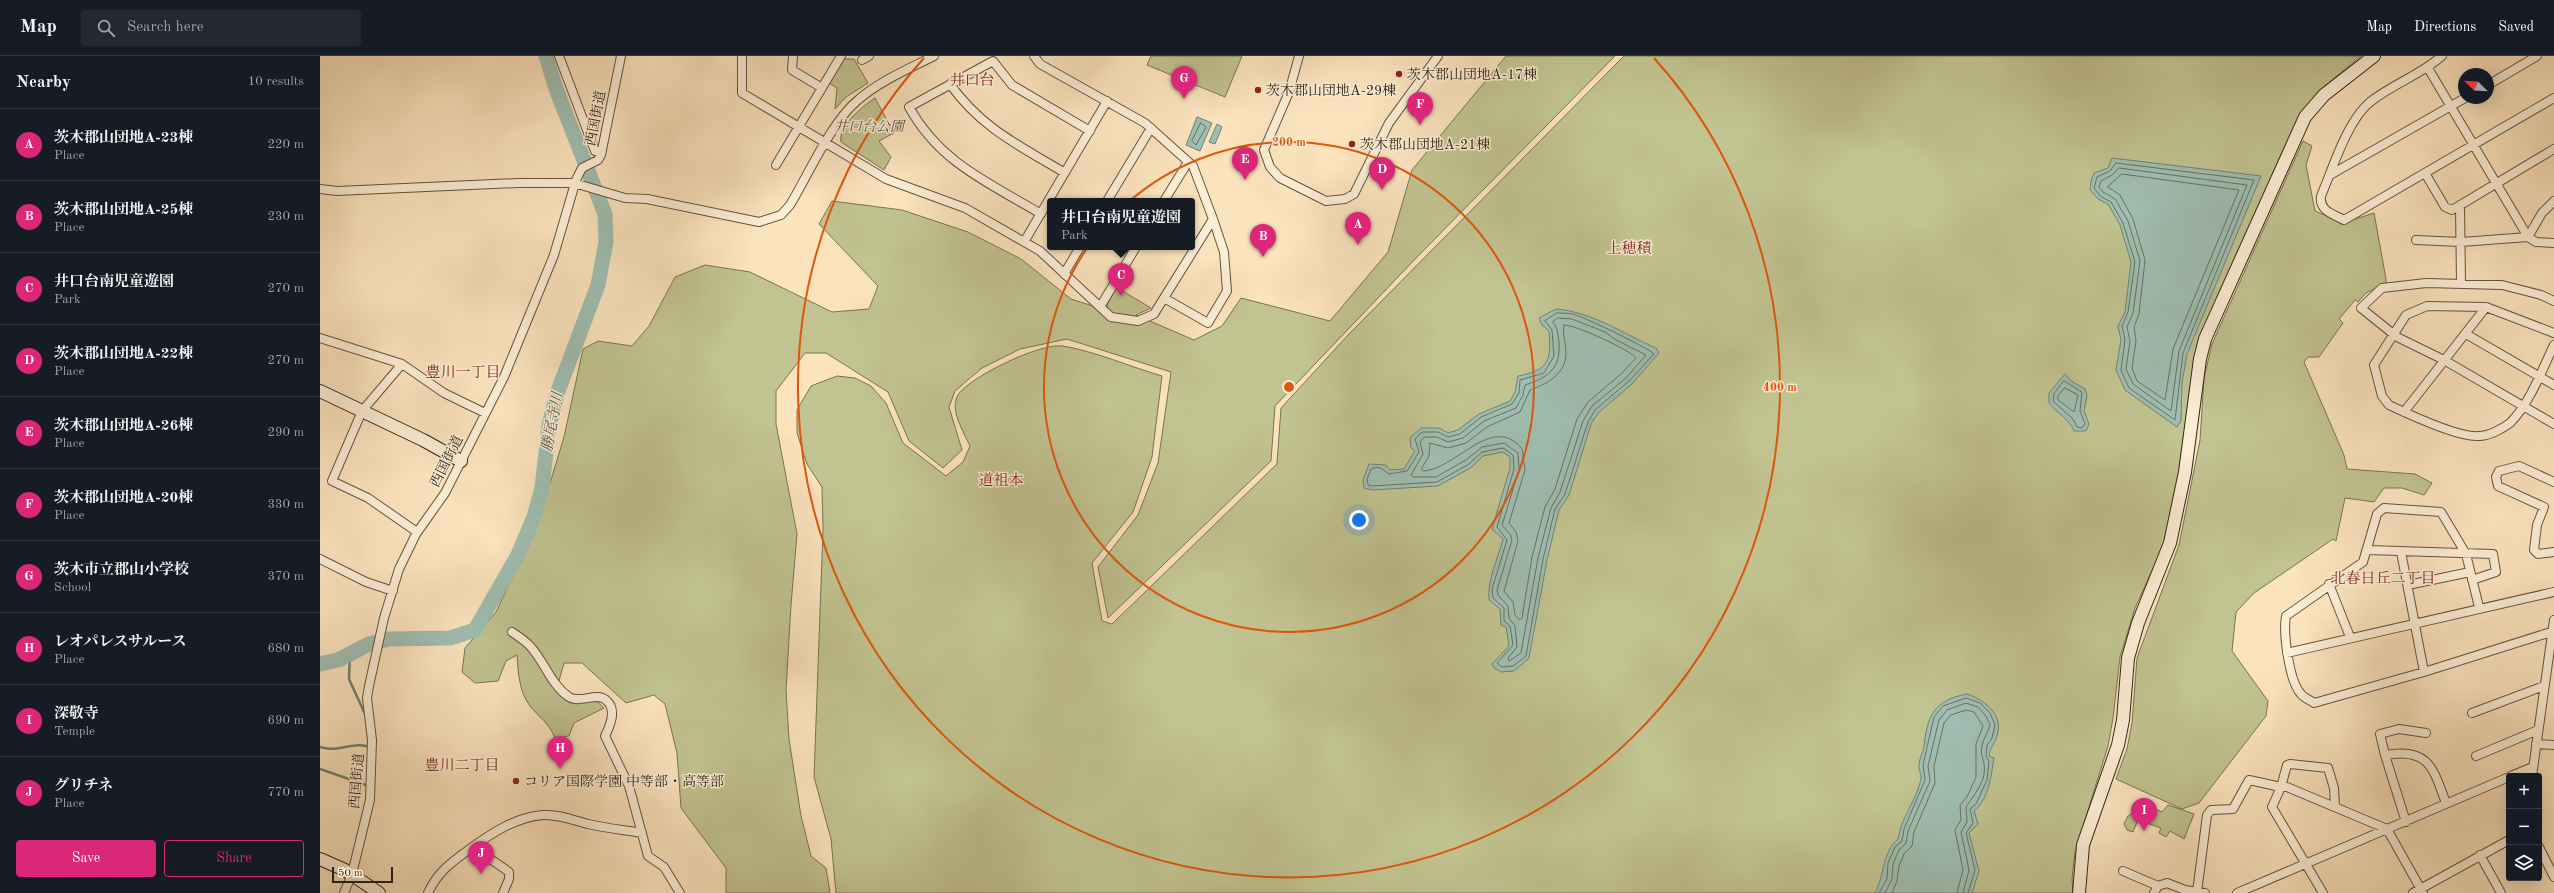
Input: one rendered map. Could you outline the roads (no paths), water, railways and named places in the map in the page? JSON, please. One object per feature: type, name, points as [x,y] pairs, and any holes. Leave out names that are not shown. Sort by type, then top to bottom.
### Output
[{"type":"street","points":[[559,56],[595,151],[602,152]]},
{"type":"street","name":"西国街道","points":[[344,893],[352,874],[370,800],[372,740],[367,698],[384,618],[399,569],[417,532],[445,493],[504,377],[554,255],[582,168],[598,160],[602,152],[621,56]]},
{"type":"street","points":[[742,56],[742,93],[886,179],[964,208],[1040,251],[1111,317],[1138,321],[1154,314],[1194,250]]},
{"type":"street","points":[[793,56],[792,70],[822,88]]},
{"type":"street","points":[[776,164],[841,56]]},
{"type":"street","points":[[320,189],[337,191],[518,183],[578,184],[613,193],[625,198],[647,200],[759,222],[781,215],[790,205],[838,121],[856,101],[878,85],[934,56]]},
{"type":"street","points":[[1034,56],[1040,64],[1151,128],[1193,166],[1224,252],[1227,291],[1208,323],[1164,298]]},
{"type":"street","points":[[1299,56],[1289,92],[1264,150],[1270,167],[1280,178],[1326,201],[1345,199],[1354,194],[1388,123],[1438,56]]},
{"type":"street","points":[[2079,893],[2083,845],[2118,745],[2123,720],[2128,658],[2138,623],[2164,561],[2174,526],[2190,442],[2200,359],[2205,339],[2305,117],[2324,95],[2374,56]]},
{"type":"street","points":[[2442,56],[2428,68],[2377,98],[2364,108],[2354,122],[2321,196],[2322,206],[2326,211],[2344,220],[2554,98]]},
{"type":"street","points":[[2494,81],[2537,56]]},
{"type":"street","points":[[1041,214],[956,164],[935,144],[919,124],[909,107],[993,61],[1012,85],[1090,131]]},
{"type":"street","points":[[2428,68],[2528,237],[2536,242],[2554,243]]},
{"type":"street","points":[[950,84],[962,100],[984,123],[1065,173]]},
{"type":"street","points":[[1050,198],[1107,102]]},
{"type":"street","points":[[2330,175],[2458,102]]},
{"type":"street","points":[[1109,198],[1151,128]]},
{"type":"street","points":[[2425,172],[2445,207],[2452,210],[2554,149]]},
{"type":"street","points":[[1166,198],[1188,162]]},
{"type":"street","points":[[2528,237],[2542,213],[2554,201]]},
{"type":"street","points":[[1024,242],[1047,204]]},
{"type":"street","points":[[2460,205],[2460,283]]},
{"type":"street","points":[[1195,248],[1213,219]]},
{"type":"street","points":[[2416,240],[2461,242],[2528,237]]},
{"type":"street","points":[[1064,274],[1078,250]]},
{"type":"street","points":[[1100,307],[1134,250]]},
{"type":"street","points":[[2554,301],[2541,295],[2502,285],[2426,283],[2382,288],[2361,308],[2394,333],[2444,360],[2554,424]]},
{"type":"street","points":[[2554,333],[2486,307],[2427,306],[2406,316],[2374,365],[2382,396],[2389,405],[2459,432],[2478,437],[2501,429],[2510,422],[2523,406],[2554,345]]},
{"type":"street","points":[[2404,412],[2486,307]]},
{"type":"street","points":[[2466,334],[2554,385]]},
{"type":"street","points":[[320,338],[402,364],[444,393],[485,413]]},
{"type":"street","points":[[402,364],[362,411],[332,481],[368,498],[417,532]]},
{"type":"street","points":[[320,391],[423,440],[460,461]]},
{"type":"street","points":[[2554,482],[2519,466],[2499,470],[2496,477],[2498,486],[2544,507],[2537,526],[2534,550],[2538,554],[2554,552]]},
{"type":"street","points":[[2480,607],[2466,554],[2441,512],[2384,508],[2377,514],[2368,550],[2363,562],[2286,616],[2284,626],[2287,653],[2301,694],[2314,703],[2424,672],[2551,632]]},
{"type":"street","points":[[2368,550],[2492,554],[2496,572],[2408,585]]},
{"type":"street","points":[[2401,552],[2424,672]]},
{"type":"street","points":[[320,559],[366,582],[392,591]]},
{"type":"street","points":[[2330,584],[2350,638]]},
{"type":"street","points":[[2287,653],[2480,607],[2554,592]]},
{"type":"street","points":[[2532,773],[2551,632],[2554,620]]},
{"type":"street","points":[[512,632],[530,645],[554,681],[569,697],[577,699],[599,697],[607,700],[611,707],[612,722],[605,736],[629,786],[648,856],[664,867],[680,893]]},
{"type":"street","points":[[2472,713],[2544,686]]},
{"type":"street","points":[[2406,822],[2380,734],[2399,729],[2426,732]]},
{"type":"street","points":[[2476,756],[2538,730]]},
{"type":"street","points":[[2536,744],[2554,745]]},
{"type":"street","points":[[2385,755],[2397,753],[2417,755],[2432,767],[2446,803]]},
{"type":"street","points":[[2324,893],[2272,807],[2281,787],[2287,766],[2290,764],[2328,768],[2334,788],[2335,807]]},
{"type":"street","points":[[2518,773],[2533,767]]},
{"type":"street","points":[[2237,893],[2387,828],[2406,822],[2506,778]]},
{"type":"street","points":[[2123,871],[2156,890],[2167,883],[2184,890],[2201,892],[2207,815],[2211,810],[2233,809],[2249,780],[2287,787],[2387,828],[2422,891]]},
{"type":"street","points":[[428,893],[435,878],[445,865],[478,843],[488,834],[506,826],[541,815],[555,815],[589,824],[642,833]]},
{"type":"street","points":[[2413,893],[2422,891],[2480,855],[2506,842]]},
{"type":"street","points":[[478,843],[489,858],[509,872],[509,879],[503,893]]},
{"type":"street","points":[[2542,852],[2554,877]]},
{"type":"street","points":[[2480,855],[2501,893]]},
{"type":"street","points":[[320,859],[352,874],[375,892]]},
{"type":"water","points":[[1197,117],[1212,123],[1200,151],[1186,145]]},
{"type":"water","points":[[1217,124],[1222,127],[1215,144],[1209,142]]},
{"type":"water","points":[[2112,158],[2261,176],[2187,354],[2182,383],[2181,421],[2177,427],[2125,390],[2116,370],[2121,340],[2118,326],[2125,312],[2131,262],[2120,225],[2108,204],[2098,199],[2090,190],[2094,173],[2108,168]]},
{"type":"water","points":[[1556,309],[1583,314],[1608,324],[1656,348],[1659,353],[1632,384],[1598,413],[1591,424],[1569,495],[1559,510],[1547,560],[1529,658],[1514,671],[1501,672],[1494,668],[1492,664],[1509,646],[1506,627],[1501,625],[1500,609],[1489,600],[1489,593],[1491,577],[1503,539],[1492,529],[1510,468],[1510,457],[1503,452],[1483,456],[1472,467],[1438,486],[1372,490],[1364,488],[1363,480],[1369,464],[1386,465],[1390,470],[1404,469],[1415,451],[1411,448],[1410,438],[1421,428],[1439,428],[1448,433],[1458,430],[1479,414],[1510,401],[1515,392],[1518,376],[1537,371],[1546,362],[1549,356],[1549,331],[1542,325],[1539,318]]},
{"type":"water","points":[[2065,374],[2071,381],[2085,389],[2087,395],[2084,411],[2089,424],[2086,431],[2074,431],[2069,422],[2049,403],[2049,393]]},
{"type":"water","points":[[1967,694],[1987,705],[1996,716],[1998,723],[1996,739],[1989,756],[1994,758],[1992,772],[1986,794],[1979,806],[1974,811],[1978,824],[1969,833],[1979,871],[1972,893],[1875,893],[1881,879],[1886,857],[1898,839],[1902,824],[1919,787],[1921,777],[1919,763],[1930,718],[1934,711],[1947,700]]},
{"type":"waterway","name":"勝尾寺川","points":[[320,664],[338,660],[369,644],[389,639],[450,638],[475,630],[518,555],[534,517],[542,488],[549,425],[558,391],[598,285],[606,242],[605,214],[556,89],[546,56]]},
{"type":"waterway","points":[[350,653],[349,679],[364,712]]},
{"type":"waterway","points":[[320,747],[332,749],[355,745],[366,746]]},
{"type":"waterway","points":[[320,769],[366,785]]},
{"type":"place","name":"茨木郡山団地A-17棟","points":[[1399,74]]},
{"type":"place","name":"茨木郡山団地A-29棟","points":[[1258,90]]},
{"type":"place","name":"茨木市立郡山小学校","points":[[1184,99]]},
{"type":"place","name":"茨木郡山団地A-20棟","points":[[1420,125]]},
{"type":"place","name":"茨木郡山団地A-21棟","points":[[1352,144]]},
{"type":"place","name":"茨木郡山団地A-26棟","points":[[1245,180]]},
{"type":"place","name":"茨木郡山団地A-22棟","points":[[1382,190]]},
{"type":"place","name":"茨木郡山団地A-23棟","points":[[1358,245]]},
{"type":"place","name":"茨木郡山団地A-25棟","points":[[1263,257]]},
{"type":"place","name":"井口台南児童遊園","points":[[1121,296]]},
{"type":"place","name":"レオパレスサルース","points":[[560,769]]},
{"type":"place","name":"コリア国際学園 中等部・高等部","points":[[516,781]]},
{"type":"place","name":"深敬寺","points":[[2144,831]]},
{"type":"place","name":"グリチネ","points":[[481,874]]},
{"type":"district","name":"井口台","points":[[972,80]]},
{"type":"district","name":"上穂積","points":[[1629,248]]},
{"type":"district","name":"豊川一丁目","points":[[463,372]]},
{"type":"district","name":"道祖本","points":[[1001,480]]},
{"type":"district","name":"北春日丘二丁目","points":[[2383,578]]},
{"type":"district","name":"豊川二丁目","points":[[462,765]]},
{"type":"park label","name":"井口台公園","points":[[869,126]]}]
